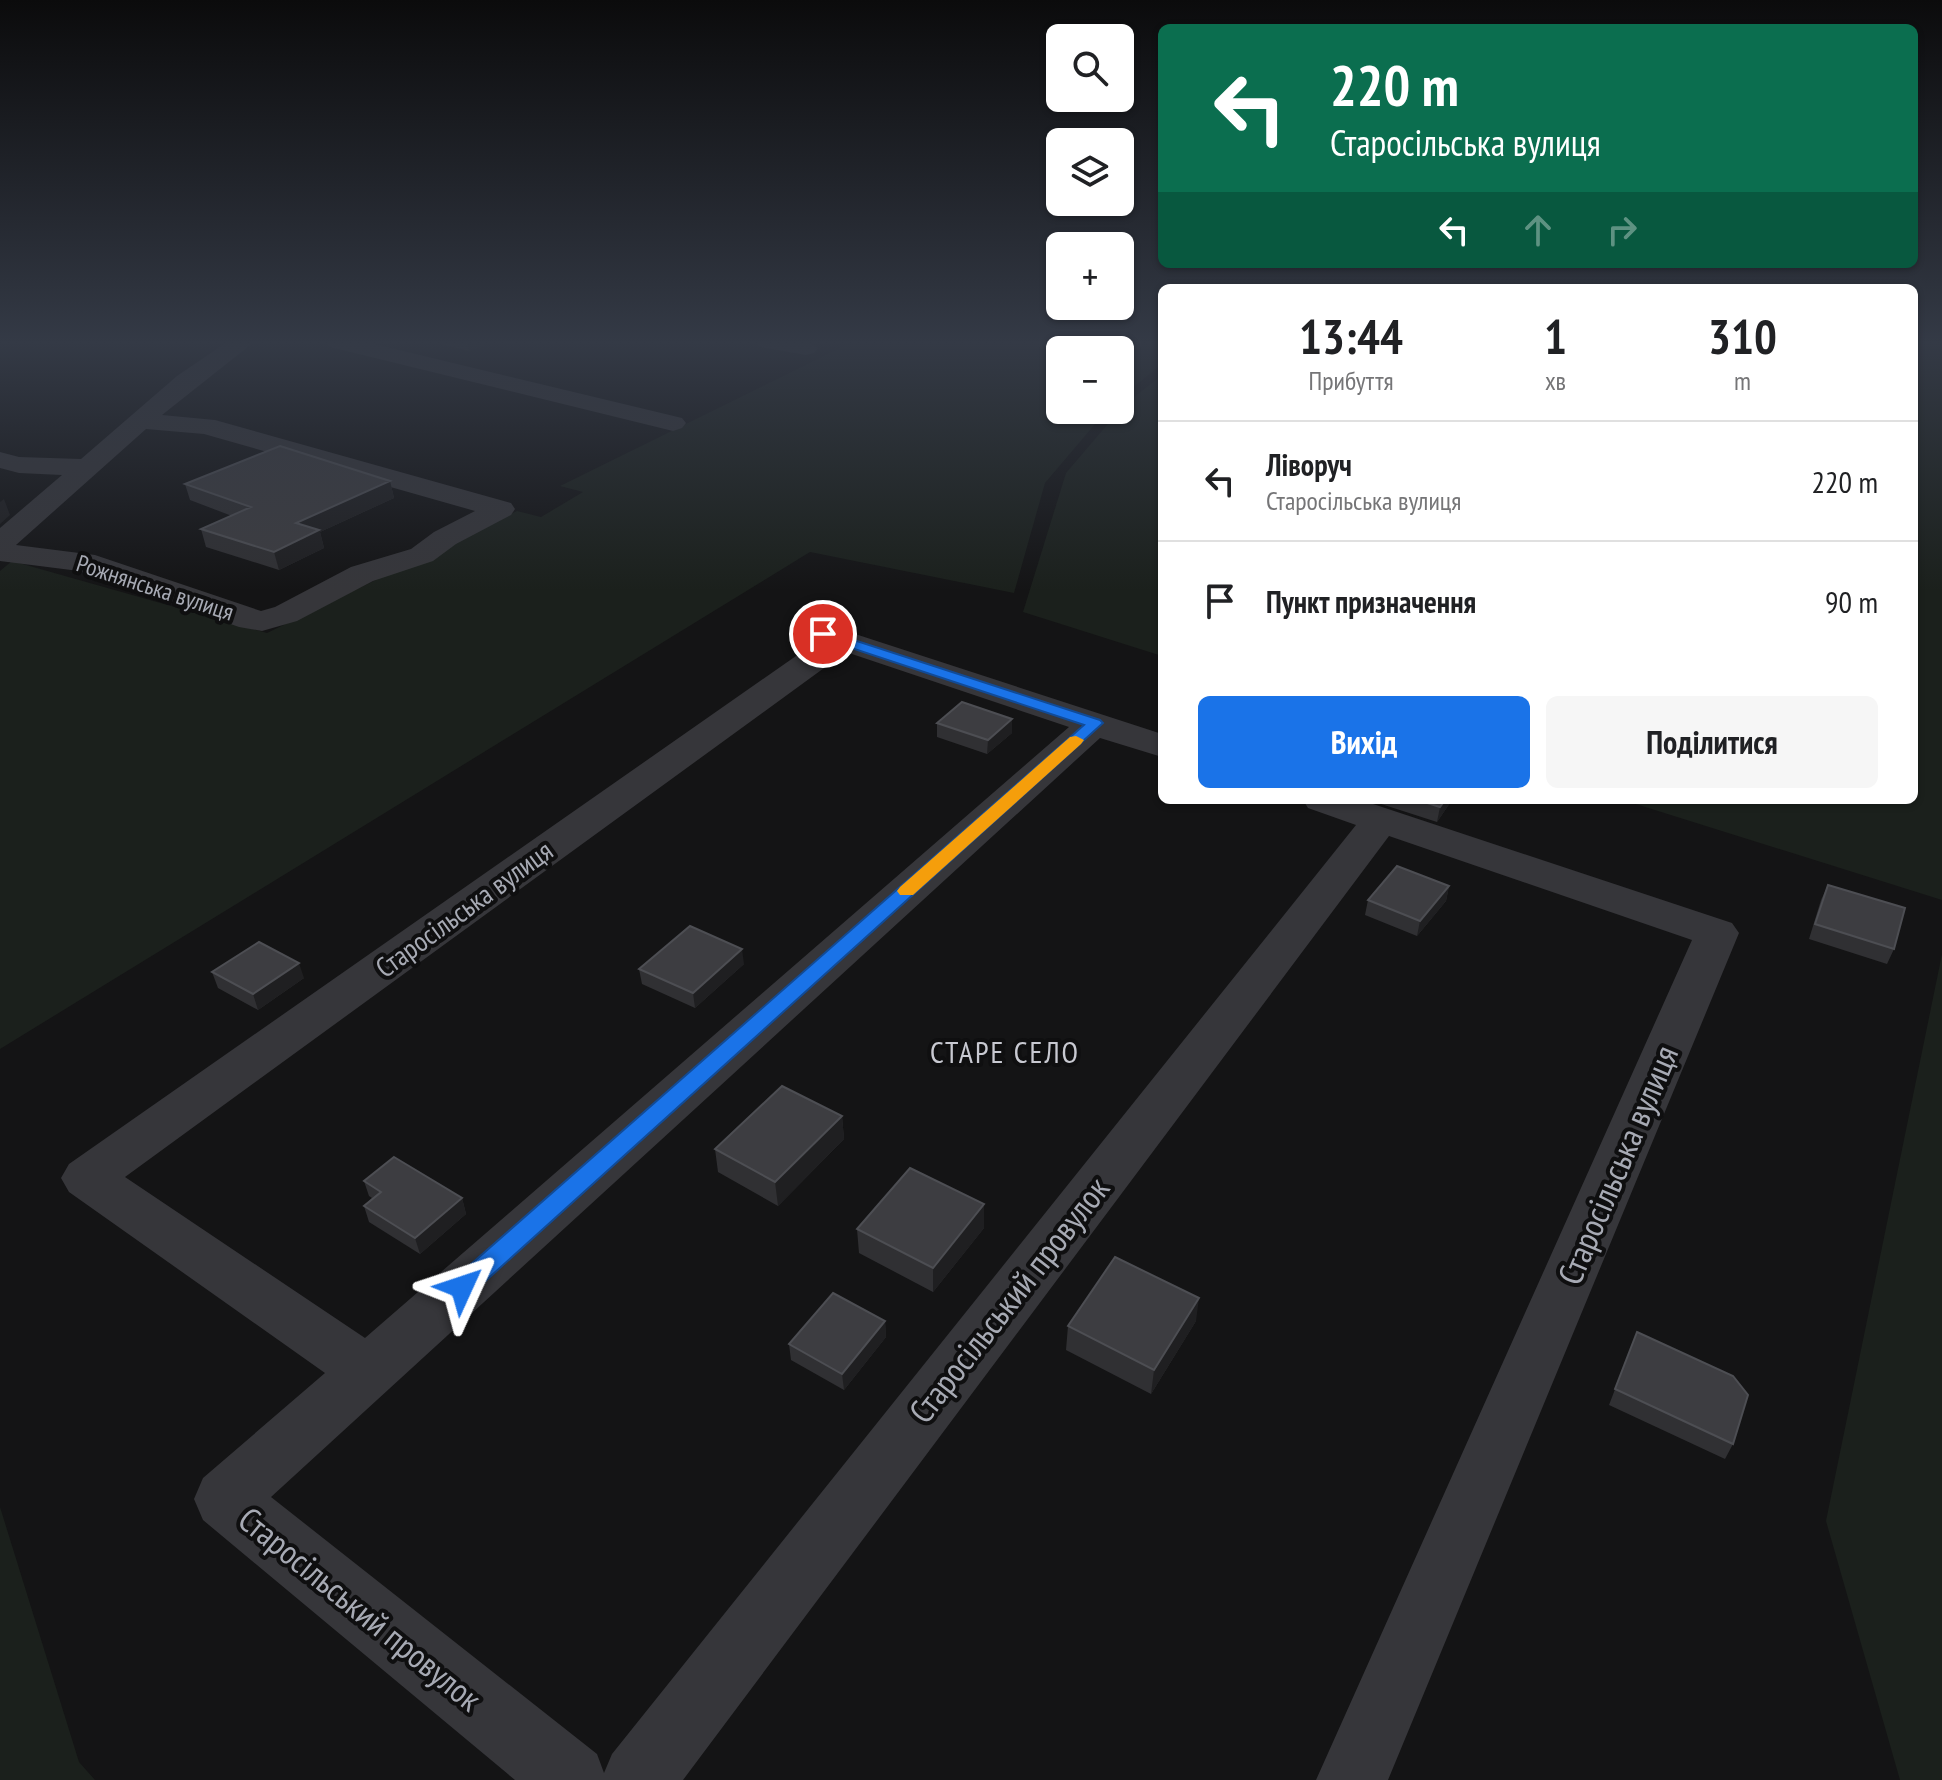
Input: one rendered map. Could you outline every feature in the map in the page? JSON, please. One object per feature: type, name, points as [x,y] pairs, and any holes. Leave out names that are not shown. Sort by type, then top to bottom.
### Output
[{"type":"street","points":[[0,543],[133,425]]},
{"type":"street","name":"Рожнянська вулиця","points":[[0,552],[84,562],[262,621],[286,614],[362,574],[422,555],[445,538],[501,509],[200,425]]},
{"type":"street","points":[[0,460],[19,465],[86,467]]},
{"type":"street","name":"Старосільська вулиця","points":[[368,1371],[87,1178],[823,634],[1158,745]]},
{"type":"street","name":"Старосільський провулок","points":[[571,1780],[225,1499],[1095,723]]},
{"type":"street","name":"Старосільська вулиця","points":[[1334,804],[1717,933],[1352,1780]]},
{"type":"street","name":"Старосільський провулок","points":[[638,1780],[1381,820]]},
{"type":"shaded area","points":[[684,425],[1094,425],[1045,483],[1014,593],[810,552],[0,1049],[0,571],[12,561],[267,633],[517,511],[541,517],[583,492],[560,486]]},
{"type":"shaded area","points":[[1107,425],[1158,425],[1158,655],[1023,612],[1066,473]]},
{"type":"shaded area","points":[[1918,425],[1942,425],[1942,900],[1636,804],[1918,804]]},
{"type":"shaded area","points":[[1942,954],[1942,1780],[1900,1780],[1826,1521]]},
{"type":"shaded area","points":[[0,1507],[79,1762],[95,1780],[0,1780]]},
{"type":"building","points":[[280,446],[390,481],[296,523],[319,530],[274,552],[201,529],[251,507],[185,484]]},
{"type":"building","points":[[962,702],[1012,719],[988,740],[937,723]]},
{"type":"building","points":[[1397,866],[1449,886],[1420,921],[1368,900]]},
{"type":"building","points":[[1828,885],[1905,908],[1894,949],[1815,924]]},
{"type":"building","points":[[690,926],[742,949],[693,993],[639,969]]},
{"type":"building","points":[[259,942],[299,963],[253,994],[212,972]]},
{"type":"building","points":[[782,1086],[842,1116],[775,1182],[715,1149]]},
{"type":"building","points":[[394,1157],[462,1198],[415,1238],[364,1206],[381,1192],[364,1181]]},
{"type":"building","points":[[910,1168],[984,1204],[933,1268],[857,1229]]},
{"type":"building","points":[[1115,1257],[1199,1298],[1154,1370],[1068,1326]]},
{"type":"building","points":[[833,1293],[885,1321],[842,1374],[789,1344]]},
{"type":"building","points":[[1637,1332],[1733,1376],[1748,1395],[1733,1444],[1615,1389]]},
{"type":"slow traffic","points":[[906,891],[1076,740]]},
{"type":"district","name":"СТАРЕ СЕЛО","points":[[1005,1053]]},
{"type":"route","points":[[462,1287],[1095,723],[823,634]]}]
